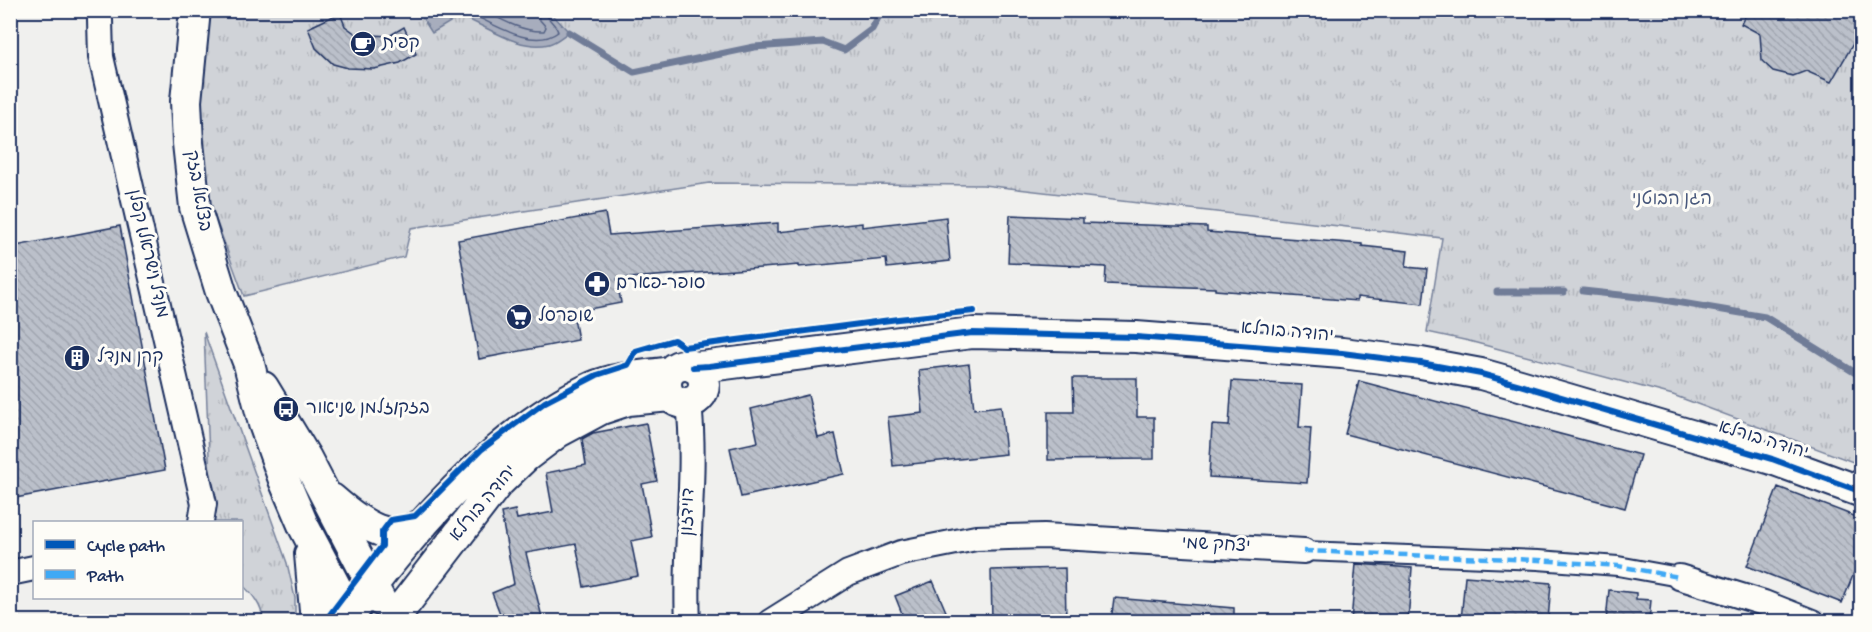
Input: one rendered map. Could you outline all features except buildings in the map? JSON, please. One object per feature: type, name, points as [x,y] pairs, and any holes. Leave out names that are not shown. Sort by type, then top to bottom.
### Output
[{"type":"street","name":"בצלאל בזק","points":[[195,10],[186,101],[195,207],[220,292],[249,364],[264,424],[284,480],[304,527],[350,619]]},
{"type":"street","name":"מנדל (ישראל) קפלן","points":[[100,20],[101,57],[204,504],[201,521]]},
{"type":"street","name":"יהודה בורלא","points":[[350,619],[373,584],[423,524],[484,463],[548,412],[595,386],[621,379],[685,386],[718,385],[807,352],[972,333],[1136,337],[1342,353],[1421,363],[1481,374],[1520,385],[1772,459],[1862,492]]},
{"type":"street","name":"בצלאל בזק","points":[[249,364],[285,421],[325,493],[391,621]]},
{"type":"street","name":"יהודה בורלא","points":[[391,621],[497,484],[525,457],[558,432],[602,409],[685,386]]},
{"type":"street","name":"דוידזון","points":[[685,386],[692,432],[686,582],[688,621]]},
{"type":"street","points":[[325,493],[356,517],[382,532],[408,531],[423,524]]},
{"type":"street","points":[[304,527],[312,567],[316,621]]},
{"type":"street","name":"יצחק שמי","points":[[770,621],[848,573],[901,553],[976,538],[1044,536],[1304,551],[1538,560],[1618,566],[1679,577]]},
{"type":"street","points":[[10,562],[33,567]]},
{"type":"street","points":[[10,573],[33,567]]},
{"type":"street","points":[[1679,577],[1764,603],[1812,621]]},
{"type":"green space","name":"הגן הבוטני","points":[[208,10],[1861,11],[1861,465],[1673,395],[1427,332],[1442,238],[983,185],[709,183],[411,228],[404,257],[244,296],[209,201],[198,65]]},
{"type":"green space","points":[[204,332],[287,563],[295,598],[295,621],[263,621],[256,601],[243,586],[243,521],[209,521],[211,507]]},
{"type":"water","points":[[415,11],[549,11],[569,32],[551,43],[526,44],[514,41],[460,16],[432,33],[420,14]]},
{"type":"waterway","points":[[569,32],[634,72],[754,47],[823,42],[844,50],[872,29],[882,10]]},
{"type":"waterway","points":[[1583,291],[1658,299],[1765,317],[1862,377]]},
{"type":"waterway","points":[[1497,292],[1564,292]]},
{"type":"marked path","points":[[1304,551],[1538,560],[1618,566],[1679,577]]},
{"type":"cycle path","points":[[304,622],[304,620],[325,621],[382,546],[382,532],[391,520],[415,516],[482,449],[545,402],[597,375],[628,365],[636,351],[674,340],[684,347],[974,311]]},
{"type":"cycle path","points":[[693,367],[972,333],[1136,337],[1342,353],[1421,363],[1481,374],[1772,459],[1862,492]]},
{"type":"place","name":"קפית","points":[[363,44]]},
{"type":"place","name":"סופר-פארם","points":[[597,284]]},
{"type":"place","name":"שופרסל","points":[[519,317]]},
{"type":"place","name":"קרן מנדל","points":[[77,358]]},
{"type":"place","name":"בזק/זלמן שניאור","points":[[286,409]]}]
